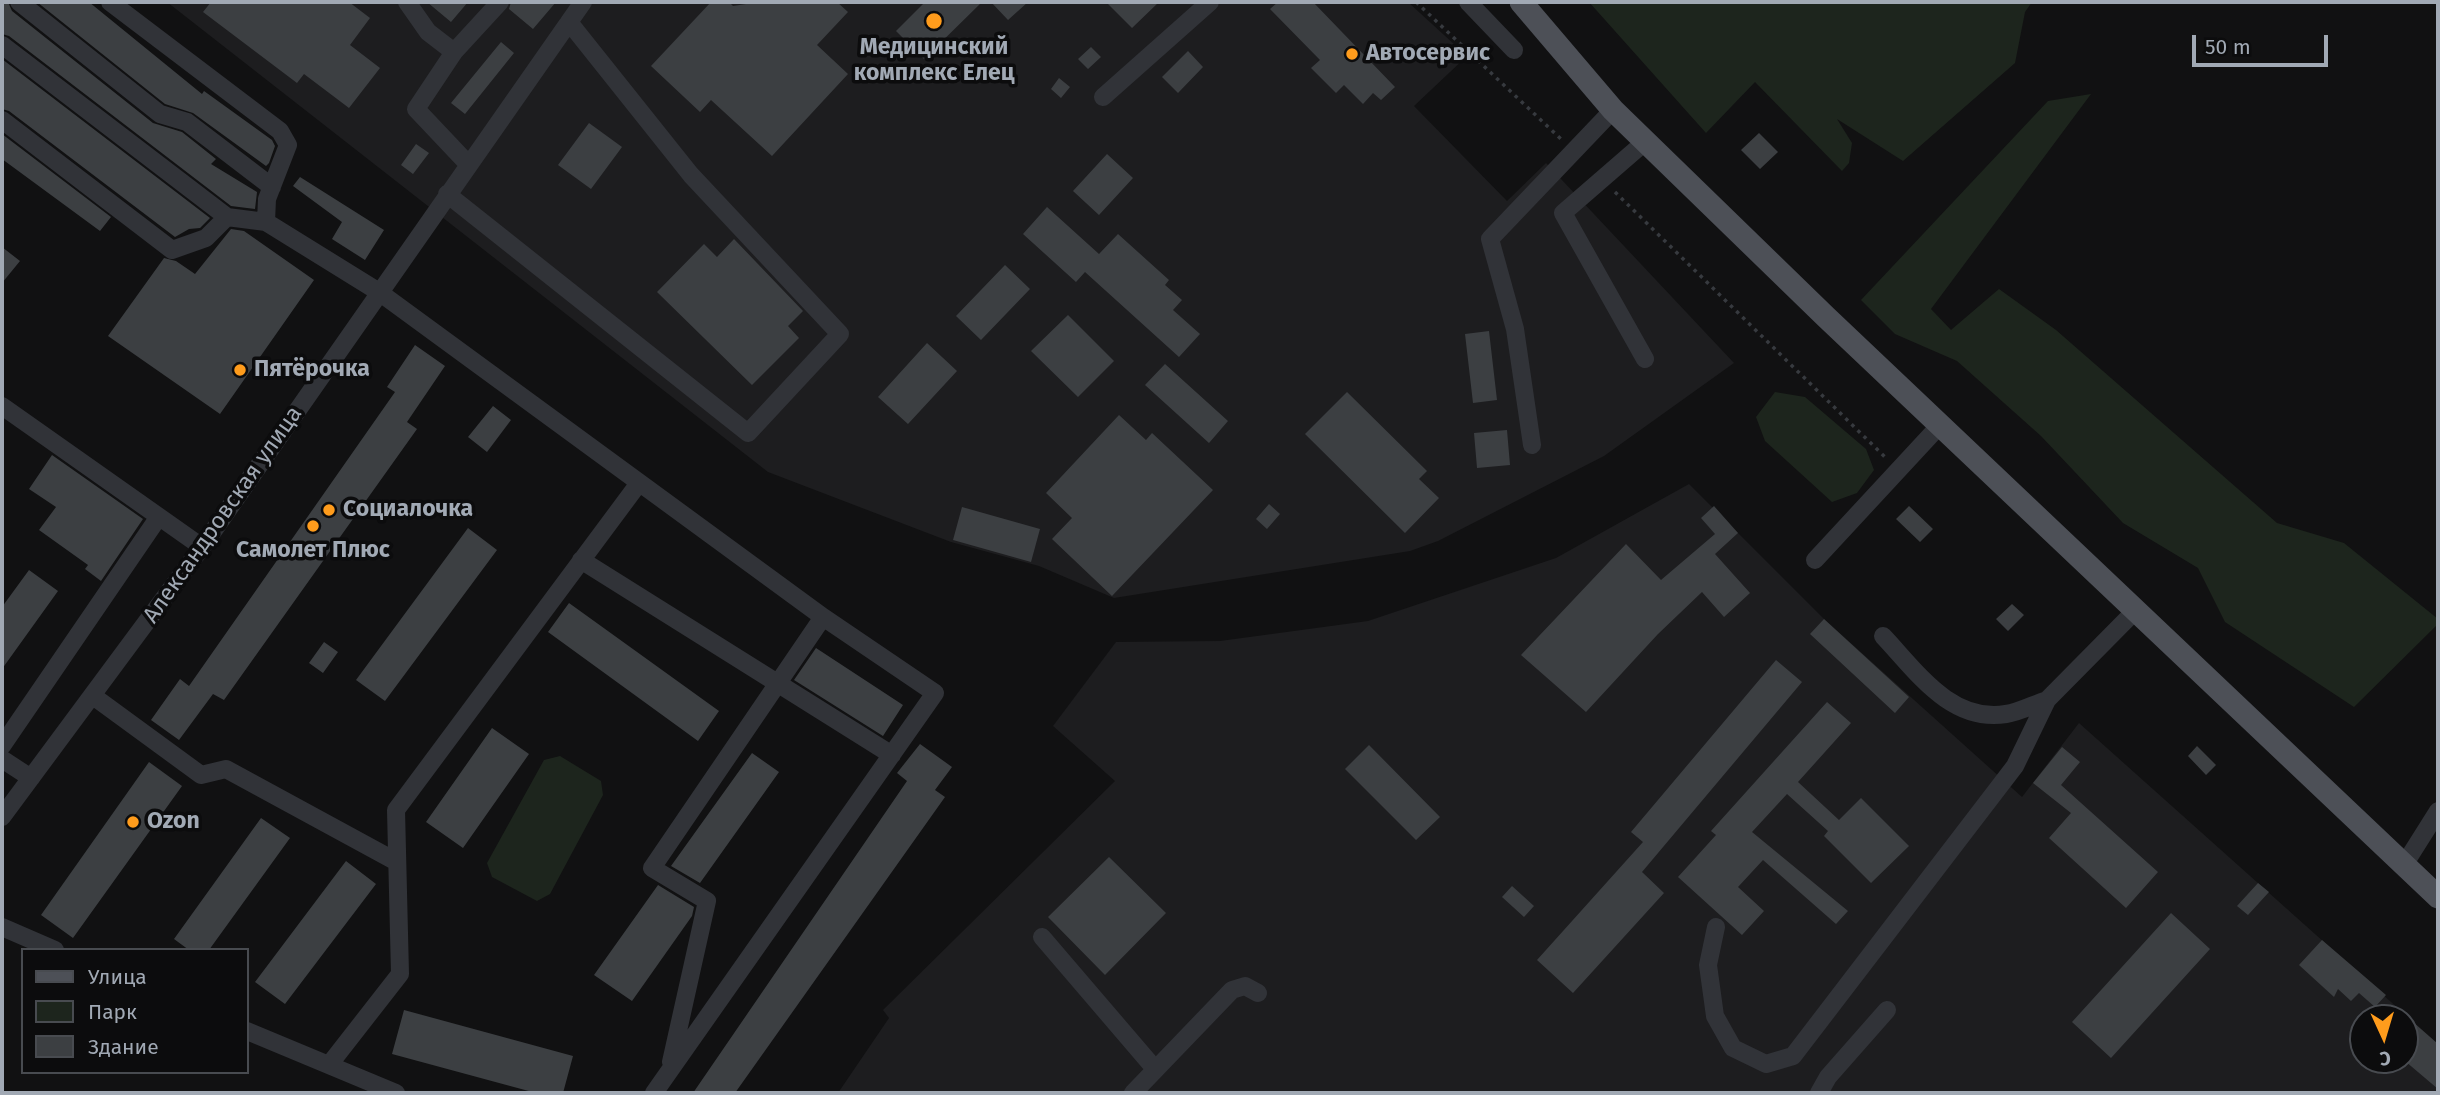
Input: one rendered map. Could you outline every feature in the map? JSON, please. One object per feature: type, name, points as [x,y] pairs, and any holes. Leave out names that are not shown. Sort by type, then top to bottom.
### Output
[{"type":"main road","points":[[1521,2],[1613,110],[2438,897]]},
{"type":"street","points":[[19,2],[160,114],[187,122],[272,187]]},
{"type":"street","points":[[110,2],[279,131],[288,145],[267,200],[265,222]]},
{"type":"street","points":[[407,2],[428,32],[454,51]]},
{"type":"street","points":[[468,164],[416,109],[454,51],[500,2]]},
{"type":"street","name":"Александровская улица","points":[[2,817],[202,547],[583,2]]},
{"type":"street","points":[[1103,97],[1210,2]]},
{"type":"street","points":[[1468,2],[1514,50]]},
{"type":"street","points":[[447,194],[748,433],[839,334],[691,175],[569,22]]},
{"type":"street","points":[[2,46],[227,217],[265,222],[379,292],[823,617],[935,693],[654,1093]]},
{"type":"street","points":[[1532,445],[1515,329],[1490,239],[1613,110]]},
{"type":"street","points":[[2,120],[172,250],[206,238],[227,217]]},
{"type":"street","points":[[1645,359],[1563,213],[1646,141]]},
{"type":"street","points":[[2,405],[158,519],[202,547]]},
{"type":"street","points":[[1815,560],[1941,424]]},
{"type":"street","points":[[330,1065],[400,974],[396,810],[639,483]]},
{"type":"street","points":[[2,746],[158,519]]},
{"type":"street","points":[[581,560],[892,755]]},
{"type":"street","points":[[1716,927],[1708,965],[1715,1016],[1733,1048],[1766,1064],[1793,1056],[2015,766],[2047,700],[2136,610]]},
{"type":"street","points":[[669,1072],[707,901],[652,867],[823,617]]},
{"type":"street","points":[[1883,636],[1939,695],[1959,708],[1984,716],[2008,714],[2047,700]]},
{"type":"street","points":[[93,696],[201,775],[226,769],[397,862]]},
{"type":"street","points":[[2,760],[31,778]]},
{"type":"street","points":[[2404,865],[2438,811]]},
{"type":"street","points":[[2,928],[50,948]]},
{"type":"street","points":[[1042,937],[1155,1069]]},
{"type":"street","points":[[1133,1093],[1232,990],[1245,986],[1258,993]]},
{"type":"street","points":[[1819,1093],[1828,1077],[1887,1010]]},
{"type":"street","points":[[248,1031],[396,1093]]},
{"type":"path","points":[[1416,2],[1574,151]]},
{"type":"path","points":[[1602,179],[1898,470]]},
{"type":"shaded area","points":[[167,2],[1408,2],[1467,56],[1414,106],[1507,201],[1546,163],[1734,363],[1604,456],[1438,541],[1410,551],[1114,598],[1039,566],[951,542],[768,472]]},
{"type":"shaded area","points":[[1689,484],[1824,619],[2022,797],[2079,723],[2393,1004],[2349,1004],[2349,1074],[2419,1074],[2419,1027],[2438,1044],[2438,1093],[838,1093],[889,1018],[883,1010],[1115,781],[1053,726],[1116,642],[1220,641],[1368,621],[1556,558]]},
{"type":"green space","points":[[1589,2],[2032,2],[2025,12],[2015,63],[1903,161],[1837,119],[1852,143],[1849,163],[1842,171],[1755,82],[1706,133]]},
{"type":"green space","points":[[2091,94],[1931,309],[1951,330],[1999,289],[2056,330],[2277,523],[2344,543],[2438,619],[2438,624],[2354,707],[2225,622],[2198,568],[2123,523],[2041,436],[1957,361],[1895,334],[1861,300],[2048,101]]},
{"type":"green space","points":[[1775,392],[1805,397],[1866,449],[1874,470],[1857,493],[1832,502],[1765,441],[1756,417]]},
{"type":"green space","points":[[560,756],[601,781],[603,795],[550,894],[537,901],[492,877],[487,863],[544,760]]},
{"type":"building","points":[[2,2],[8,2],[12,11],[153,123],[182,132],[216,159],[211,164],[257,192],[255,209],[231,206],[9,36],[2,34]]},
{"type":"building","points":[[37,2],[89,2],[202,94],[204,91],[272,140],[275,146],[269,163],[266,166],[193,113],[165,104]]},
{"type":"building","points":[[211,2],[349,2],[370,18],[350,45],[380,68],[349,108],[304,74],[297,83],[203,12]]},
{"type":"building","points":[[427,2],[468,2],[451,22]]},
{"type":"building","points":[[511,2],[556,2],[533,29],[509,9]]},
{"type":"building","points":[[711,2],[729,2],[733,6],[759,2],[837,2],[848,12],[817,45],[848,74],[772,156],[711,100],[700,112],[651,66]]},
{"type":"building","points":[[925,2],[982,2],[924,59],[896,31]]},
{"type":"building","points":[[991,2],[1028,2],[1008,20]]},
{"type":"building","points":[[1106,2],[1159,2],[1132,28]]},
{"type":"building","points":[[1278,2],[1313,2],[1395,87],[1381,100],[1373,93],[1363,104],[1344,85],[1336,93],[1311,68],[1320,60],[1270,9]]},
{"type":"building","points":[[501,42],[514,53],[465,114],[451,103]]},
{"type":"building","points":[[1091,47],[1101,57],[1088,69],[1078,59]]},
{"type":"building","points":[[1188,51],[1203,67],[1178,93],[1162,77]]},
{"type":"building","points":[[2,59],[210,218],[200,228],[189,229],[175,237],[9,111],[2,109]]},
{"type":"building","points":[[1059,78],[1070,87],[1061,98],[1051,89]]},
{"type":"building","points":[[589,123],[622,147],[591,189],[558,165]]},
{"type":"building","points":[[1759,133],[1778,152],[1760,169],[1741,150]]},
{"type":"building","points":[[2,134],[111,217],[100,231],[2,159]]},
{"type":"building","points":[[416,144],[429,153],[413,174],[401,165]]},
{"type":"building","points":[[1107,154],[1133,178],[1099,215],[1073,191]]},
{"type":"building","points":[[300,177],[384,230],[365,260],[332,239],[342,222],[293,186]]},
{"type":"building","points":[[1047,207],[1099,254],[1118,234],[1169,280],[1165,285],[1182,300],[1173,310],[1200,334],[1179,357],[1085,272],[1076,282],[1023,234]]},
{"type":"building","points":[[231,229],[244,231],[314,280],[220,414],[108,336],[164,258],[176,261],[195,274]]},
{"type":"building","points":[[734,239],[803,311],[788,326],[799,338],[752,385],[657,292],[704,244],[717,257]]},
{"type":"building","points":[[2,247],[20,261],[2,283]]},
{"type":"building","points":[[1005,265],[1030,289],[981,340],[956,316]]},
{"type":"building","points":[[1068,315],[1114,361],[1078,397],[1031,351]]},
{"type":"building","points":[[1489,331],[1497,400],[1473,403],[1465,334]]},
{"type":"building","points":[[927,343],[957,371],[908,424],[878,397]]},
{"type":"building","points":[[415,345],[445,366],[407,422],[417,429],[224,700],[213,694],[179,740],[151,720],[180,679],[189,686],[395,392],[387,387]]},
{"type":"building","points":[[1165,364],[1228,421],[1209,443],[1145,385]]},
{"type":"building","points":[[1347,392],[1427,471],[1419,479],[1439,498],[1405,533],[1305,434]]},
{"type":"building","points":[[493,406],[511,420],[487,452],[468,437]]},
{"type":"building","points":[[1119,415],[1146,440],[1152,433],[1213,490],[1112,596],[1052,539],[1072,518],[1046,493]]},
{"type":"building","points":[[1507,430],[1510,465],[1477,468],[1474,433]]},
{"type":"building","points":[[52,455],[143,519],[101,581],[85,569],[88,565],[39,530],[56,507],[29,489]]},
{"type":"building","points":[[1269,504],[1280,514],[1267,529],[1256,519]]},
{"type":"building","points":[[1714,506],[1738,533],[1715,554],[1750,593],[1724,617],[1702,592],[1658,634],[1586,712],[1521,655],[1626,544],[1661,580],[1715,534],[1701,518]]},
{"type":"building","points":[[1909,506],[1933,529],[1920,542],[1896,519]]},
{"type":"building","points":[[962,507],[1040,529],[1031,562],[953,540]]},
{"type":"building","points":[[468,528],[497,550],[385,701],[356,680]]},
{"type":"building","points":[[29,570],[58,591],[2,669],[2,607]]},
{"type":"building","points":[[569,603],[719,711],[698,741],[548,632]]},
{"type":"building","points":[[2012,604],[2024,615],[2008,631],[1996,619]]},
{"type":"building","points":[[1824,619],[1909,697],[1895,713],[1810,634]]},
{"type":"building","points":[[324,642],[338,652],[323,673],[309,663]]},
{"type":"building","points":[[816,648],[903,705],[883,736],[794,680]]},
{"type":"building","points":[[1776,660],[1802,682],[1642,872],[1664,893],[1573,993],[1537,960],[1643,842],[1631,832]]},
{"type":"building","points":[[1827,702],[1851,723],[1798,782],[1839,820],[1861,798],[1909,846],[1871,883],[1824,836],[1828,831],[1787,794],[1752,832],[1848,911],[1836,924],[1763,860],[1738,887],[1764,911],[1742,935],[1678,877],[1716,835],[1711,831]]},
{"type":"building","points":[[492,728],[529,754],[463,848],[426,822]]},
{"type":"building","points":[[920,744],[952,767],[935,790],[945,797],[735,1093],[693,1093],[907,781],[897,773]]},
{"type":"building","points":[[1369,745],[1440,817],[1416,840],[1345,769]]},
{"type":"building","points":[[2197,746],[2216,765],[2206,775],[2188,756]]},
{"type":"building","points":[[2062,747],[2080,762],[2061,785],[2158,872],[2126,908],[2049,838],[2071,813],[2033,783]]},
{"type":"building","points":[[752,753],[779,772],[700,883],[671,866]]},
{"type":"building","points":[[149,762],[182,786],[73,938],[41,915]]},
{"type":"building","points":[[261,818],[290,838],[210,948],[186,948],[174,939]]},
{"type":"building","points":[[1109,857],[1166,913],[1105,975],[1048,917]]},
{"type":"building","points":[[346,861],[376,884],[285,1004],[255,982]]},
{"type":"building","points":[[2258,883],[2269,892],[2248,915],[2237,906]]},
{"type":"building","points":[[658,885],[694,907],[692,916],[632,1001],[594,975]]},
{"type":"building","points":[[1512,886],[1534,906],[1524,917],[1502,897]]},
{"type":"building","points":[[2171,913],[2210,949],[2111,1058],[2072,1022]]},
{"type":"building","points":[[2322,940],[2386,995],[2378,1004],[2372,1004],[2359,993],[2351,1001],[2338,989],[2334,997],[2299,965]]},
{"type":"building","points":[[404,1010],[573,1056],[563,1093],[536,1093],[392,1054]]},
{"type":"building","points":[[2419,1027],[2438,1044],[2438,1089],[2419,1073]]},
{"type":"place","name":"Медицинский комплекс Елец","points":[[934,21]]},
{"type":"place","name":"Автосервис","points":[[1352,54]]},
{"type":"place","name":"Пятёрочка","points":[[240,370]]},
{"type":"place","name":"Социалочка","points":[[329,510]]},
{"type":"place","name":"Самолет Плюс","points":[[313,526]]},
{"type":"place","name":"Ozon","points":[[133,822]]}]
